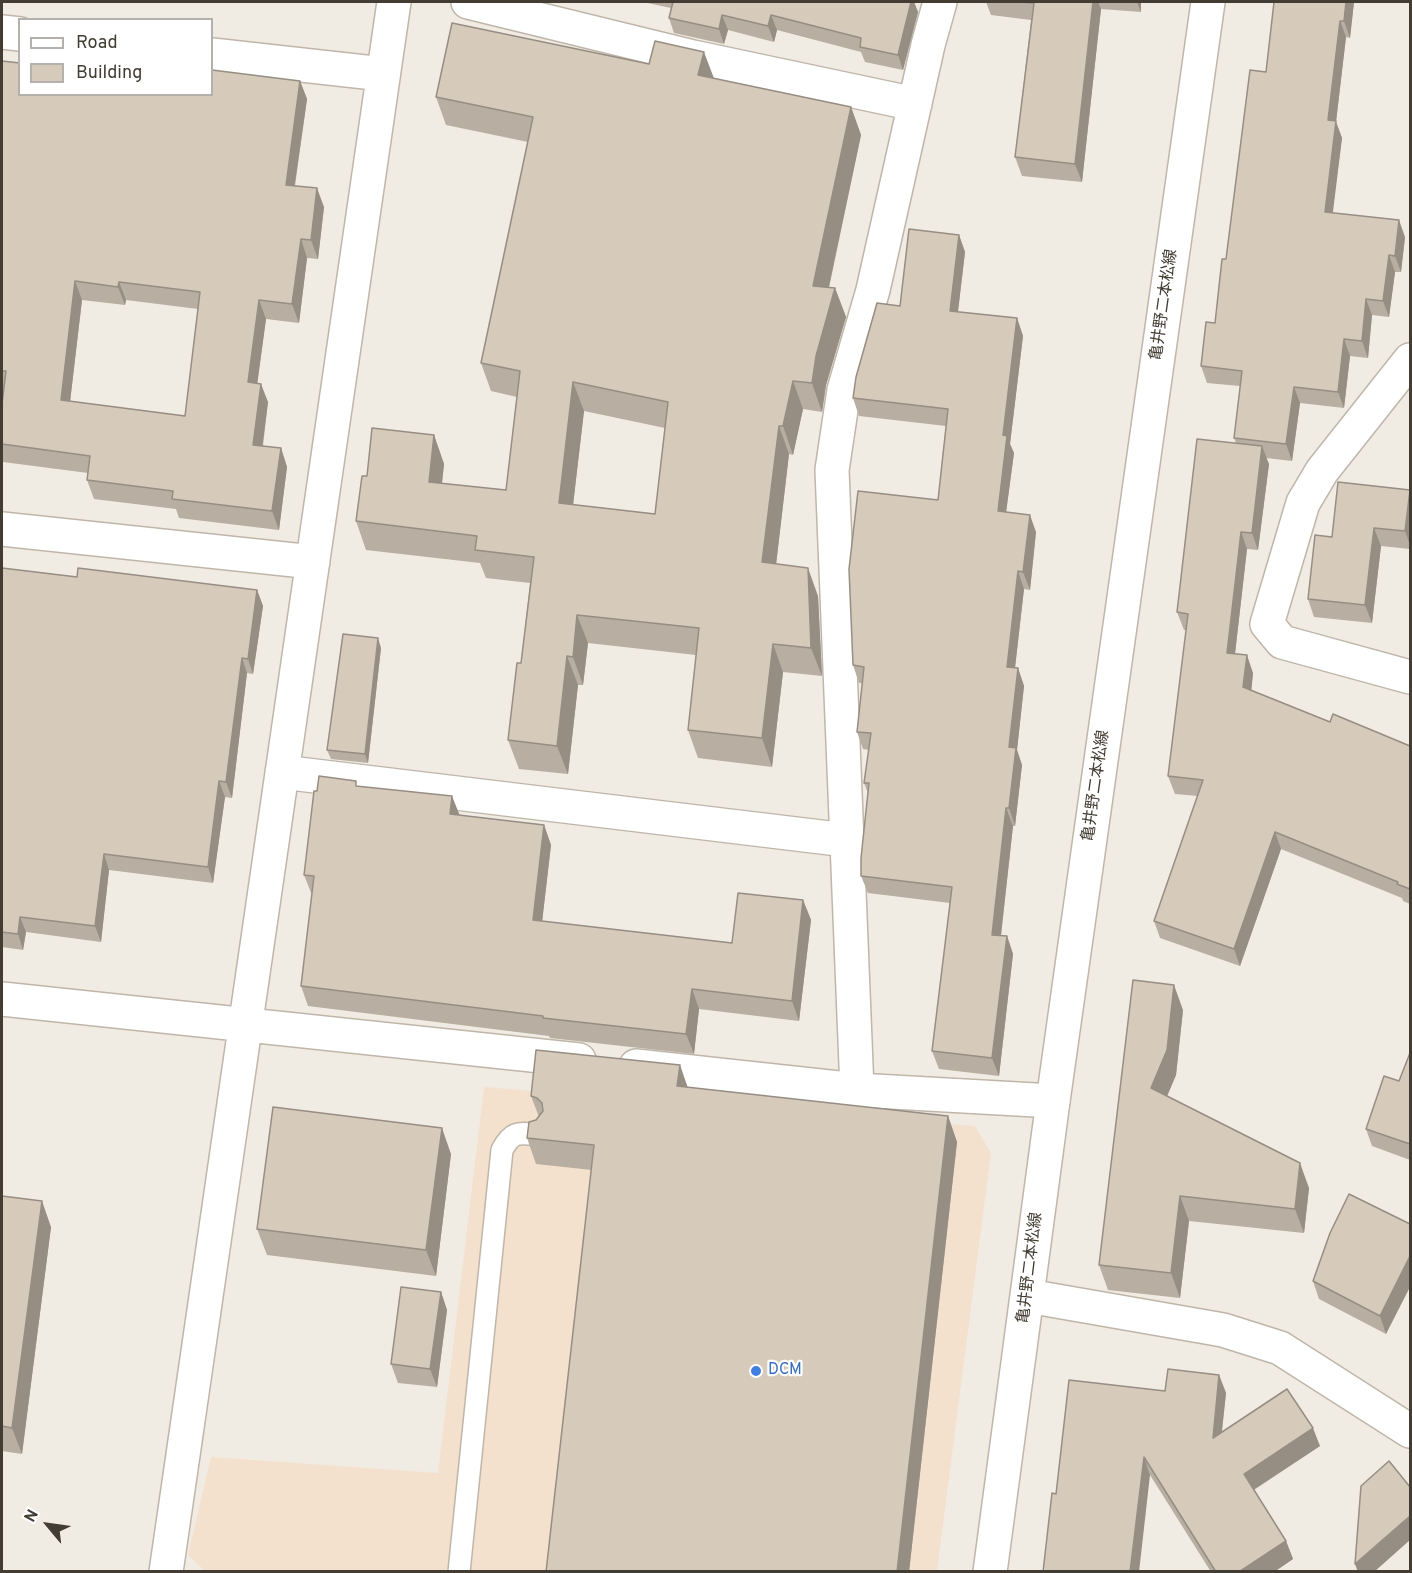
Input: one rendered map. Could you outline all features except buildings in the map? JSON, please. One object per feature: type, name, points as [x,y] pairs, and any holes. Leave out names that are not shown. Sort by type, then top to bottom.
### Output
[{"type":"street","points":[[166,1572],[394,2]]},
{"type":"street","points":[[468,2],[693,57],[915,104]]},
{"type":"street","points":[[857,1090],[832,470],[844,390],[873,290],[928,45],[940,2]]},
{"type":"street","name":"亀井野二本松線","points":[[990,1572],[1053,1101],[1208,2]]},
{"type":"street","points":[[2,32],[18,34]]},
{"type":"street","points":[[213,55],[384,74]]},
{"type":"street","points":[[1410,360],[1327,463],[1303,503],[1267,624],[1282,642],[1410,677]]},
{"type":"street","points":[[2,529],[313,562]]},
{"type":"street","points":[[282,772],[846,840]]},
{"type":"street","points":[[2,999],[857,1090],[1053,1101]]},
{"type":"street","points":[[1028,1296],[1223,1330],[1280,1348],[1410,1431]]},
{"type":"lane","points":[[459,1572],[502,1150],[509,1138],[518,1133],[540,1135]]},
{"type":"shaded area","name":"DCM","points":[[484,1087],[975,1126],[991,1153],[937,1571],[218,1572],[204,1570],[188,1555],[211,1457],[438,1473]]},
{"type":"place","name":"DCM","points":[[756,1371]]}]
